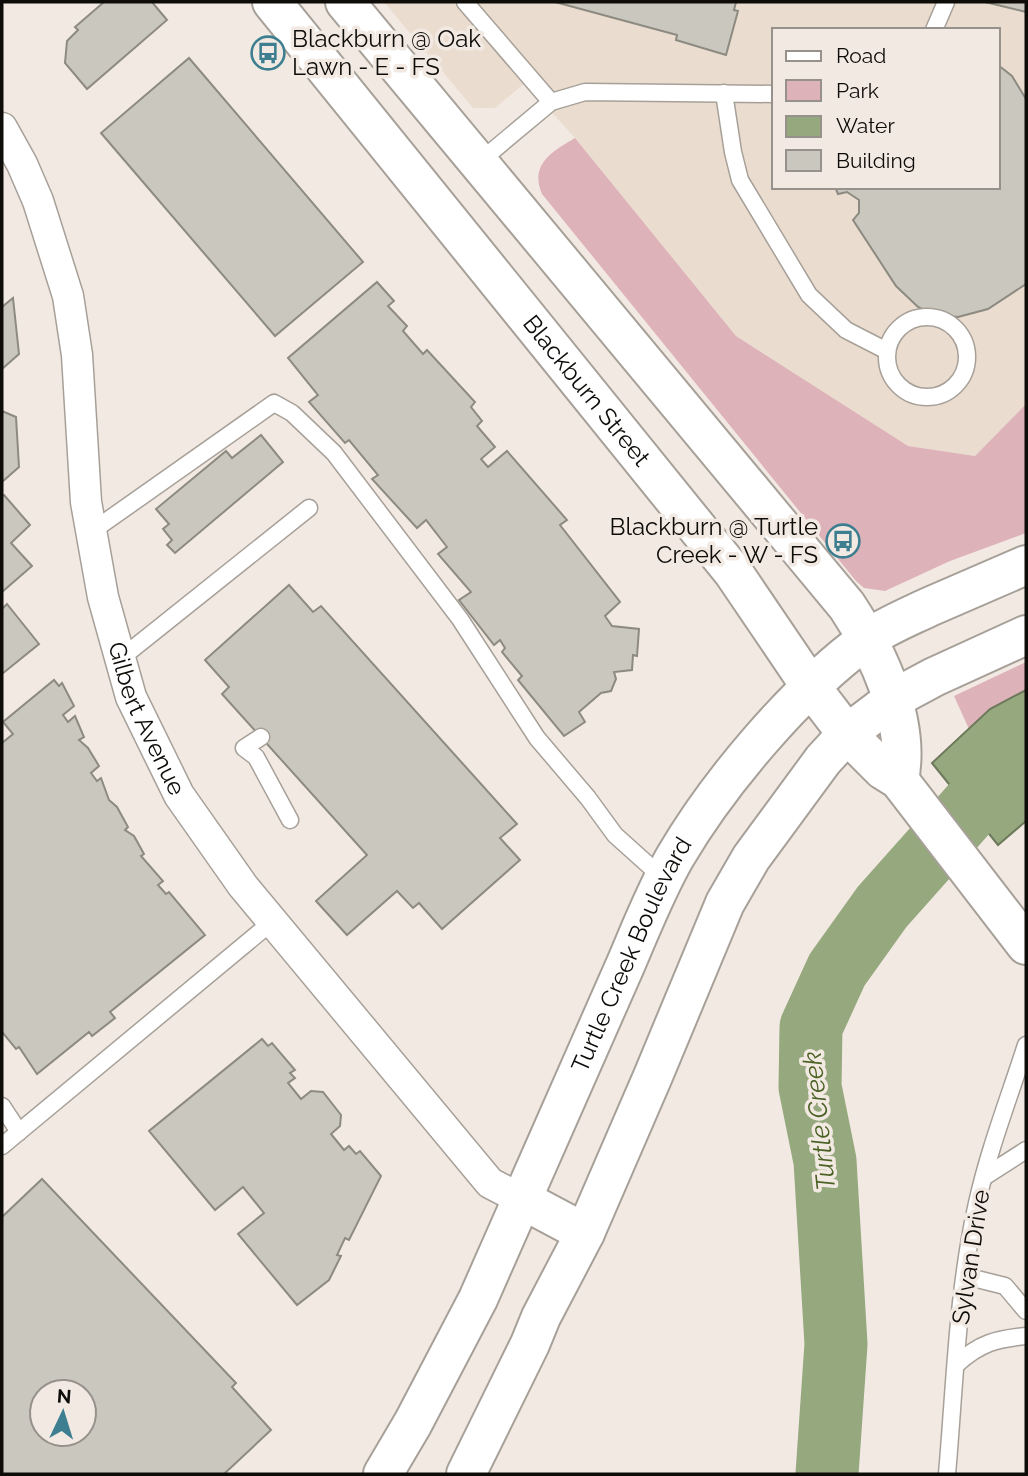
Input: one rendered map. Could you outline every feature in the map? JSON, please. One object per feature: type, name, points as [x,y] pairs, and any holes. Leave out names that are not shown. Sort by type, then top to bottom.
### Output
[{"type":"main road","name":"Blackburn Street","points":[[272,2],[733,572],[811,687],[847,734],[883,770],[899,780],[1026,945]]},
{"type":"main road","points":[[345,2],[847,606],[868,638],[893,699],[902,753],[899,780]]},
{"type":"main road","points":[[431,199],[478,163]]},
{"type":"main road","name":"Turtle Creek Boulevard","points":[[383,1474],[478,1299],[647,913],[675,857],[745,758],[811,687],[868,638],[901,620],[1026,565]]},
{"type":"main road","points":[[466,1474],[530,1345],[541,1317],[585,1233],[725,904],[766,837],[823,760],[847,734],[893,699],[1026,635]]},
{"type":"main road","points":[[521,1199],[585,1233]]},
{"type":"street","name":"Gilbert Avenue","points":[[2,128],[22,164],[41,211],[68,296],[77,355],[86,502],[103,597],[131,697],[179,795],[243,886],[490,1183],[521,1199]]},
{"type":"lane","points":[[465,2],[551,102]]},
{"type":"lane","points":[[935,28],[946,2]]},
{"type":"lane","points":[[478,163],[551,102],[585,93],[772,94]]},
{"type":"lane","points":[[724,93],[740,180],[809,295],[846,330],[887,351]]},
{"type":"lane","points":[[930,317],[954,327],[962,337],[967,362],[955,386],[931,397],[918,396],[905,390],[894,380],[888,366],[887,351],[893,336],[903,325],[917,318],[930,317]]},
{"type":"lane","points":[[91,532],[274,403],[292,413],[342,464],[460,619],[537,738],[588,798],[615,835],[664,879]]},
{"type":"lane","points":[[120,659],[309,508]]},
{"type":"lane","points":[[261,737],[244,748],[256,757],[290,820]]},
{"type":"lane","points":[[2,1146],[273,922]]},
{"type":"lane","name":"Sylvan Drive","points":[[947,1474],[965,1276],[976,1204],[1026,1045]]},
{"type":"lane","points":[[2,1106],[19,1132]]},
{"type":"lane","points":[[984,1177],[1026,1150]]},
{"type":"lane","points":[[965,1276],[1005,1286],[1026,1311]]},
{"type":"lane","points":[[957,1364],[972,1350],[998,1339],[1026,1336]]},
{"type":"shaded area","points":[[384,2],[1026,2],[1026,404],[975,456],[908,446],[736,336],[575,138],[525,83],[495,108],[473,108]]},
{"type":"green space","points":[[575,138],[736,336],[908,446],[975,456],[1026,404],[1026,533],[950,561],[885,591],[864,588],[856,581],[542,194],[539,174],[545,160]]},
{"type":"green space","points":[[1026,662],[1026,690],[991,709],[969,729],[954,696]]},
{"type":"water","points":[[1026,690],[1026,821],[998,845],[932,763],[990,709]]},
{"type":"building","points":[[104,2],[152,2],[167,20],[87,89],[65,63],[67,41],[78,30],[75,27]]},
{"type":"building","points":[[555,2],[736,2],[734,10],[738,11],[726,55],[676,40],[677,35]]},
{"type":"building","points":[[985,2],[1026,2],[1026,12]]},
{"type":"building","points":[[189,58],[363,262],[275,336],[101,133]]},
{"type":"building","points":[[1000,67],[1012,76],[1026,99],[1026,284],[988,309],[958,317],[935,315],[918,307],[896,286],[853,220],[859,213],[859,200],[847,192],[838,194],[836,189],[1000,189]]},
{"type":"building","points":[[377,282],[394,301],[388,306],[407,326],[403,331],[423,354],[427,350],[475,402],[471,407],[482,421],[477,426],[495,447],[481,459],[488,467],[507,451],[567,520],[560,525],[620,602],[605,616],[612,626],[639,629],[637,656],[633,655],[632,670],[614,672],[616,679],[611,691],[601,693],[579,712],[585,722],[564,736],[518,680],[522,676],[502,652],[505,648],[500,640],[494,645],[459,600],[471,592],[438,554],[447,547],[426,520],[417,528],[372,479],[378,475],[349,440],[345,443],[309,402],[318,395],[288,358]]},
{"type":"building","points":[[13,298],[19,354],[2,369],[2,307]]},
{"type":"building","points":[[2,411],[16,417],[19,467],[2,482]]},
{"type":"building","points":[[261,435],[283,462],[175,553],[167,545],[172,540],[163,529],[169,524],[156,509],[226,451],[232,458]]},
{"type":"building","points":[[4,495],[30,525],[11,543],[32,566],[2,592],[2,496]]},
{"type":"building","points":[[289,585],[313,612],[321,606],[517,824],[500,838],[520,860],[442,929],[419,903],[413,908],[397,891],[347,935],[316,901],[367,855],[222,694],[229,687],[205,660]]},
{"type":"building","points":[[7,604],[39,644],[2,674],[2,609]]},
{"type":"building","points":[[54,680],[59,686],[62,683],[74,706],[63,715],[68,722],[75,716],[84,737],[79,740],[88,748],[99,766],[91,773],[97,781],[101,778],[109,800],[117,807],[128,827],[125,830],[134,836],[144,854],[141,856],[163,881],[158,885],[166,894],[169,892],[205,935],[110,1012],[115,1018],[92,1036],[89,1032],[37,1074],[19,1047],[16,1049],[2,1032],[2,743],[13,734],[3,722]]},
{"type":"building","points":[[262,1039],[268,1046],[272,1043],[295,1070],[290,1073],[295,1078],[288,1083],[301,1099],[311,1091],[323,1092],[341,1115],[340,1126],[331,1134],[344,1150],[349,1146],[356,1154],[360,1151],[381,1176],[349,1240],[345,1238],[337,1255],[341,1256],[329,1280],[297,1305],[238,1234],[264,1213],[243,1187],[215,1210],[149,1131]]},
{"type":"building","points":[[42,1179],[236,1383],[232,1387],[271,1430],[224,1474],[2,1474],[2,1217]]},
{"type":"waterway","name":"Turtle Creek","points":[[827,1474],[836,1344],[825,1161],[810,1087],[811,1027],[837,970],[882,907],[987,789],[1026,766]]},
{"type":"place","name":"Blackburn @ Oak Lawn - E - FS","points":[[268,53]]},
{"type":"place","name":"Blackburn @ Turtle Creek - W - FS","points":[[843,541]]}]
